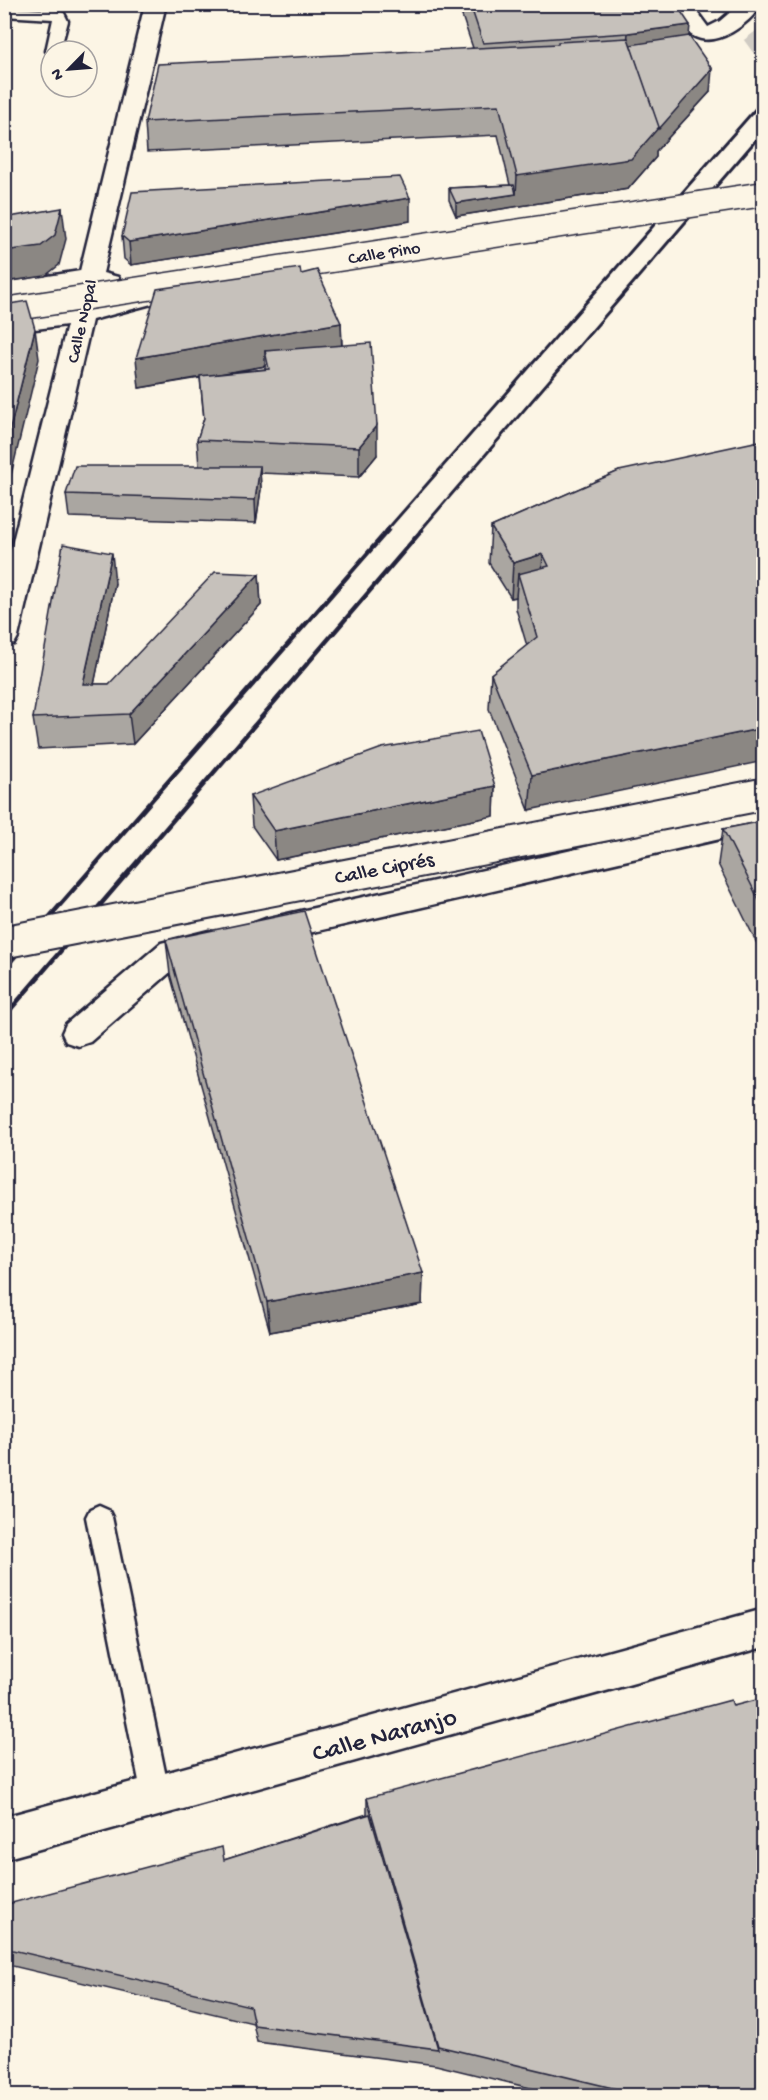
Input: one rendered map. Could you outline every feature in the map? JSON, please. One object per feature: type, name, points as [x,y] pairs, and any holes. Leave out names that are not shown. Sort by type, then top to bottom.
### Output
[{"type":"street","name":"Calle Nopal","points":[[4,638],[156,4]]},
{"type":"street","points":[[680,4],[695,27],[703,33],[712,34],[732,23],[752,4]]},
{"type":"street","name":"Calle Pino","points":[[4,310],[764,194]]},
{"type":"street","points":[[4,326],[82,315],[152,295],[568,233]]},
{"type":"street","points":[[4,290],[91,277],[152,295]]},
{"type":"street","name":"Calle Ciprés","points":[[4,942],[764,794]]},
{"type":"street","points":[[78,1033],[172,952],[764,818]]},
{"type":"street","name":"Calle Naranjo","points":[[4,1838],[764,1628]]},
{"type":"lane","points":[[4,12],[59,16],[61,21],[56,39]]},
{"type":"lane","points":[[99,1517],[156,1796]]},
{"type":"building","points":[[470,4],[676,4],[690,25],[628,33],[483,43]]},
{"type":"building","points":[[689,36],[712,69],[659,129],[630,45]]},
{"type":"building","points":[[628,38],[659,127],[631,159],[517,176],[499,105],[145,122],[158,64],[558,44],[558,42]]},
{"type":"building","points":[[400,177],[410,198],[129,242],[122,236],[132,192]]},
{"type":"building","points":[[514,185],[516,194],[456,203],[449,188]]},
{"type":"building","points":[[62,208],[55,235],[41,246],[4,251],[4,218]]},
{"type":"building","points":[[300,268],[301,274],[317,270],[341,323],[136,358],[157,289]]},
{"type":"building","points":[[27,301],[35,329],[4,453],[4,305]]},
{"type":"building","points":[[371,343],[377,425],[359,447],[197,440],[204,418],[200,376],[269,369],[265,351]]},
{"type":"building","points":[[764,440],[764,728],[532,775],[491,674],[537,637],[518,574],[549,566],[543,554],[513,563],[491,527],[619,471]]},
{"type":"building","points":[[75,466],[260,466],[255,500],[66,494]]},
{"type":"building","points":[[63,544],[112,553],[83,684],[109,684],[215,572],[259,574],[129,714],[33,718]]},
{"type":"building","points":[[478,731],[495,786],[274,831],[250,796],[382,748]]},
{"type":"building","points":[[764,821],[764,910],[723,829]]},
{"type":"building","points":[[304,911],[423,1273],[267,1302],[166,940]]},
{"type":"building","points":[[764,1698],[764,2096],[646,2096],[438,2046],[367,1798],[731,1700],[733,1706]]},
{"type":"building","points":[[370,1814],[438,2049],[254,2025],[250,2006],[4,1948],[4,1905],[222,1847],[224,1860]]},
{"type":"tunnel","points":[[732,4],[764,47]]},
{"type":"railway","points":[[386,531],[764,99]]},
{"type":"railway","points":[[420,531],[764,131]]},
{"type":"railway","points":[[4,969],[388,530]]},
{"type":"railway","points":[[4,1017],[422,530]]}]
